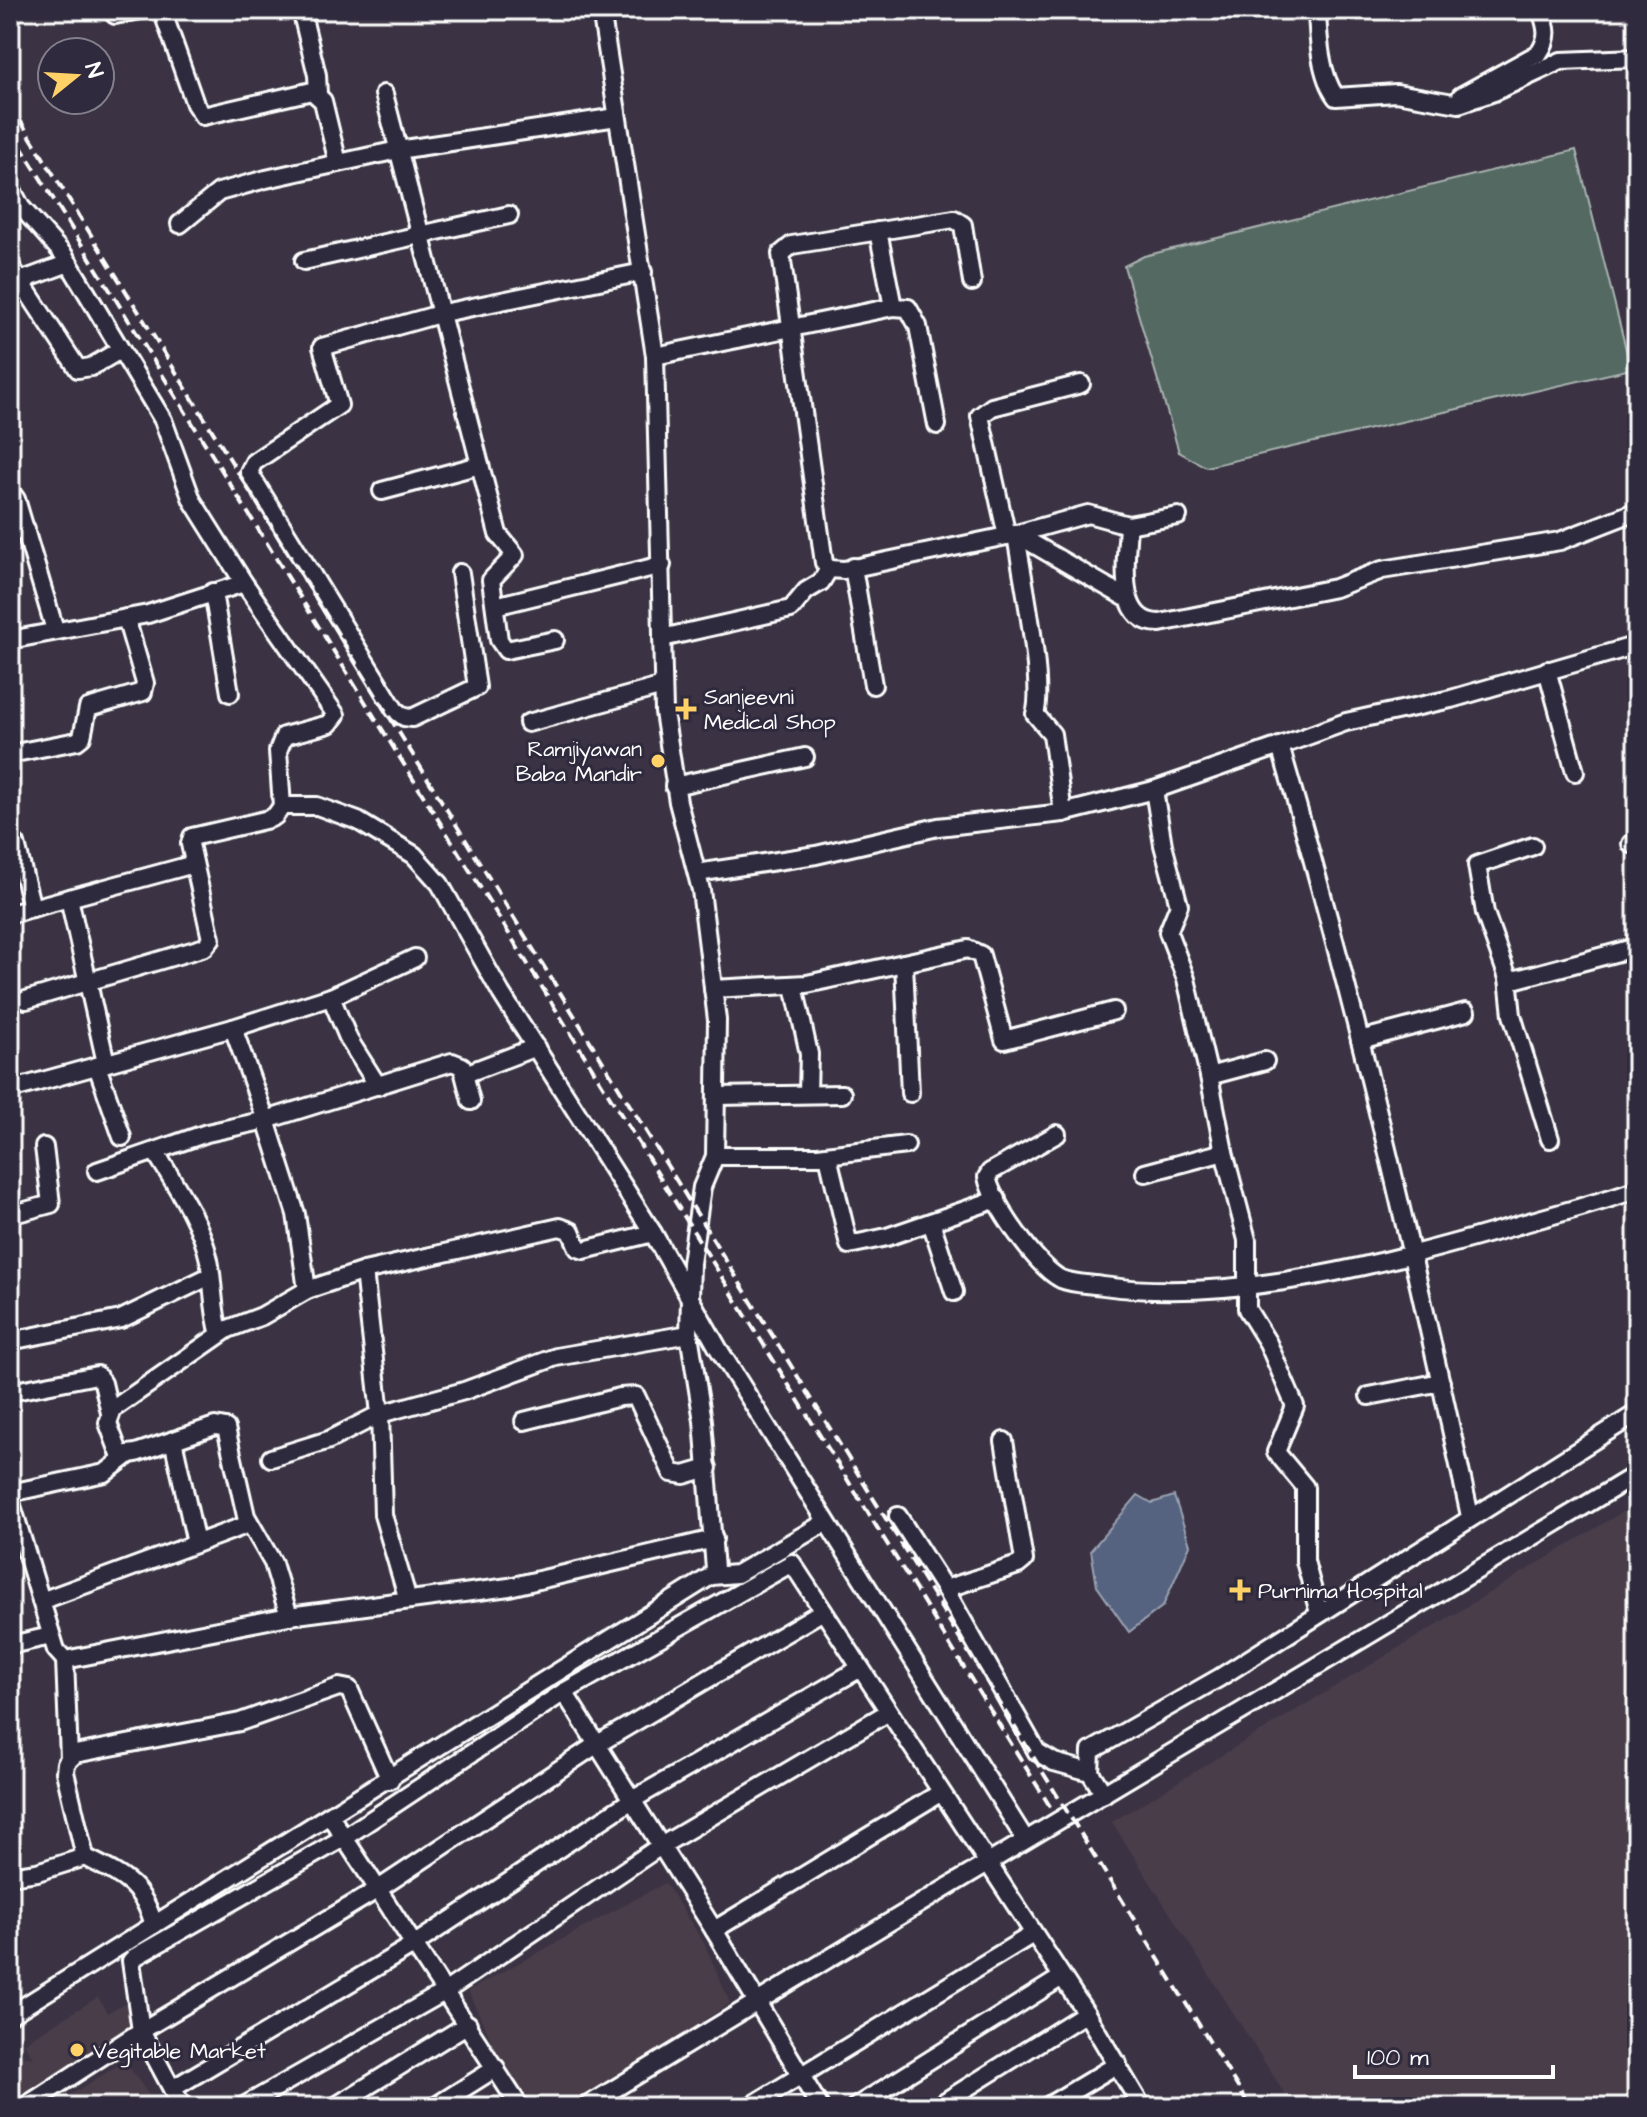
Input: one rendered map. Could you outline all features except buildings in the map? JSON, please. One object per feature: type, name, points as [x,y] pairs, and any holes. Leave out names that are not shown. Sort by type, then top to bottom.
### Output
[{"type":"street","points":[[115,15],[141,10]]},
{"type":"street","points":[[162,10],[195,104],[203,116],[304,91],[318,94]]},
{"type":"street","points":[[301,10],[317,75],[318,94],[338,163]]},
{"type":"street","points":[[601,10],[655,356],[663,686],[674,786],[697,873],[718,1029],[715,1156],[702,1187],[691,1263],[689,1334],[708,1468],[716,1560],[711,1576]]},
{"type":"street","points":[[1317,10],[1324,62],[1330,88],[1336,97],[1396,93],[1459,104],[1494,92],[1561,61],[1637,58]]},
{"type":"street","points":[[1449,102],[1539,53],[1547,42],[1548,30],[1541,10]]},
{"type":"street","points":[[384,94],[498,534],[515,555],[491,580],[501,647],[514,649],[555,640]]},
{"type":"street","points":[[180,224],[219,192],[398,150],[617,117]]},
{"type":"street","points":[[10,186],[21,207],[69,263],[168,430],[192,500],[244,583],[336,715],[329,724],[284,736],[278,751],[282,806],[275,816],[197,834],[190,844],[209,944],[26,1000]]},
{"type":"street","points":[[304,261],[509,215]]},
{"type":"street","points":[[829,569],[824,563],[789,329],[781,254],[785,248],[878,231],[960,221],[972,282]]},
{"type":"street","points":[[878,231],[893,307]]},
{"type":"street","points":[[14,283],[69,263]]},
{"type":"street","points":[[10,265],[14,283],[78,369],[91,367],[120,350]]},
{"type":"street","points":[[460,573],[477,687],[412,718],[404,717],[395,710],[249,472],[254,462],[339,405],[322,347],[443,313],[643,272]]},
{"type":"street","points":[[655,356],[893,307],[908,308],[914,315],[937,425]]},
{"type":"street","points":[[1063,813],[1052,734],[1035,714],[1037,687],[1011,535],[980,416],[992,407],[1081,384]]},
{"type":"street","points":[[382,491],[480,465]]},
{"type":"street","points":[[10,491],[16,499],[18,531],[55,630]]},
{"type":"street","points":[[1011,535],[1128,599],[1144,619],[1153,623],[1245,608],[1335,588],[1382,570],[1560,541],[1637,511]]},
{"type":"street","points":[[829,569],[853,567],[1011,535],[1088,514],[1128,525],[1178,516]]},
{"type":"street","points":[[1128,525],[1128,599]]},
{"type":"street","points":[[495,606],[662,565]]},
{"type":"street","points":[[853,567],[873,685]]},
{"type":"street","points":[[662,638],[791,609],[806,591],[821,582],[829,569]]},
{"type":"street","points":[[10,640],[126,618],[244,583]]},
{"type":"street","points":[[213,592],[230,693]]},
{"type":"street","points":[[10,754],[77,741],[82,737],[88,708],[143,692],[145,683],[126,618]]},
{"type":"street","points":[[697,873],[802,857],[938,827],[1063,813],[1154,790],[1346,722],[1451,699],[1637,645]]},
{"type":"street","points":[[1547,670],[1575,772]]},
{"type":"street","points":[[528,723],[663,686]]},
{"type":"street","points":[[1280,746],[1335,931],[1413,1256],[1470,1516]]},
{"type":"street","points":[[674,786],[805,757]]},
{"type":"street","points":[[1154,790],[1163,845],[1179,905],[1168,932],[1186,979],[1247,1240],[1247,1309],[1268,1343],[1295,1406],[1276,1452],[1305,1487],[1305,1561],[1319,1613]]},
{"type":"street","points":[[282,806],[317,806],[358,821],[393,840],[424,865],[440,884],[826,1522],[1025,1839]]},
{"type":"street","points":[[16,844],[32,908]]},
{"type":"street","points":[[1533,846],[1477,865],[1485,913],[1508,978],[1512,1015],[1550,1139]]},
{"type":"street","points":[[10,914],[194,864]]},
{"type":"street","points":[[69,898],[102,1064],[122,1137]]},
{"type":"street","points":[[1508,978],[1517,979],[1637,947]]},
{"type":"street","points":[[713,989],[794,986],[968,949],[981,955],[1004,1040],[1114,1011]]},
{"type":"street","points":[[10,1090],[233,1028],[331,997],[415,958]]},
{"type":"street","points":[[904,963],[910,1093]]},
{"type":"street","points":[[794,986],[809,1054],[808,1093]]},
{"type":"street","points":[[331,997],[349,1040],[378,1086]]},
{"type":"street","points":[[1360,1040],[1466,1012]]},
{"type":"street","points":[[233,1028],[296,1214],[307,1290]]},
{"type":"street","points":[[465,1074],[536,1047]]},
{"type":"street","points":[[1209,1076],[1265,1061]]},
{"type":"street","points":[[97,1171],[207,1133],[266,1120],[452,1062],[462,1066],[471,1101]]},
{"type":"street","points":[[717,1096],[842,1094]]},
{"type":"street","points":[[1057,1134],[990,1172],[988,1183],[1022,1239],[1051,1272],[1063,1280],[1144,1291],[1247,1285],[1413,1256],[1637,1189]]},
{"type":"street","points":[[715,1156],[828,1156],[906,1145]]},
{"type":"street","points":[[10,1215],[51,1204],[44,1147]]},
{"type":"street","points":[[1145,1173],[1224,1152]]},
{"type":"street","points":[[156,1153],[187,1205],[208,1259],[211,1302],[220,1334]]},
{"type":"street","points":[[828,1156],[849,1245],[887,1237],[997,1199]]},
{"type":"street","points":[[931,1222],[954,1292]]},
{"type":"street","points":[[110,1413],[220,1334],[262,1316],[307,1290],[364,1271],[560,1227],[571,1231],[578,1248],[584,1250],[653,1233]]},
{"type":"street","points":[[364,1271],[380,1414],[383,1515],[408,1600]]},
{"type":"street","points":[[10,1341],[121,1319],[210,1276]]},
{"type":"street","points":[[271,1458],[329,1440],[380,1414],[464,1391],[556,1357],[689,1334]]},
{"type":"street","points":[[10,1392],[97,1375],[110,1413],[108,1423],[115,1450],[127,1456]]},
{"type":"street","points":[[1369,1396],[1441,1382]]},
{"type":"street","points":[[524,1421],[620,1397],[636,1396],[672,1473],[684,1475],[708,1468]]},
{"type":"street","points":[[1104,1794],[1090,1772],[1091,1751],[1219,1678],[1470,1516],[1637,1413]]},
{"type":"street","points":[[10,1493],[105,1473],[127,1456],[215,1426],[226,1428],[249,1524],[273,1563],[289,1616]]},
{"type":"street","points":[[173,1440],[196,1543]]},
{"type":"street","points":[[945,1589],[1018,1565],[1024,1560],[1004,1441]]},
{"type":"street","points":[[585,2107],[1025,1839],[1637,1474]]},
{"type":"street","points":[[10,1499],[51,1636],[56,1650],[65,1660],[69,1758],[65,1772],[85,1857]]},
{"type":"street","points":[[898,1516],[945,1589],[1037,1752],[1090,1772]]},
{"type":"street","points":[[10,2015],[390,1780],[711,1576],[737,1574],[826,1522]]},
{"type":"street","points":[[41,1601],[249,1524]]},
{"type":"street","points":[[65,1660],[289,1616],[509,1587],[714,1539]]},
{"type":"street","points":[[183,2107],[141,2031],[132,1968],[135,1957],[345,1837],[564,1692],[792,1563],[887,1713],[1086,2013],[1140,2106]]},
{"type":"street","points":[[24,2107],[141,2031],[380,1888],[596,1745],[823,1611]]},
{"type":"street","points":[[10,1645],[51,1636]]},
{"type":"street","points":[[172,2089],[415,1944],[632,1800],[859,1669]]},
{"type":"street","points":[[69,1758],[240,1722],[345,1686],[353,1695],[390,1780]]},
{"type":"street","points":[[564,1692],[714,1930],[820,2107]]},
{"type":"street","points":[[242,2107],[446,1991],[659,1847],[887,1713]]},
{"type":"street","points":[[714,1930],[940,1793]]},
{"type":"street","points":[[330,1816],[380,1888],[520,2107]]},
{"type":"street","points":[[10,1876],[37,1872],[85,1857],[136,1885],[147,1903],[154,1925]]},
{"type":"street","points":[[749,2107],[1033,1934]]},
{"type":"street","points":[[855,2107],[1062,1977]]},
{"type":"street","points":[[936,2107],[1086,2013]]},
{"type":"street","points":[[334,2107],[468,2024]]},
{"type":"street","points":[[1046,2107],[1118,2064]]},
{"type":"street","points":[[434,2107],[496,2068]]},
{"type":"shaded area","points":[[1637,1503],[1637,2107],[1293,2107],[1112,1822]]},
{"type":"shaded area","points":[[665,1883],[704,1943],[730,2003],[573,2107],[531,2107],[501,2061],[468,1991]]},
{"type":"shaded area","name":"Vegitable Market","points":[[98,1997],[107,2013],[126,2002],[146,2017],[10,2105],[10,2060],[17,2054],[33,2058],[24,2043]]},
{"type":"shaded area","points":[[125,2061],[157,2107],[51,2107]]},
{"type":"green space","points":[[1576,150],[1631,369],[1206,467],[1179,452],[1124,266],[1144,256]]},
{"type":"water","points":[[1138,1495],[1152,1503],[1174,1496],[1190,1545],[1163,1606],[1129,1632],[1097,1586],[1091,1550]]},
{"type":"railway","points":[[10,104],[1250,2107]]},
{"type":"railway","points":[[10,129],[1051,1808]]},
{"type":"place","name":"Sanjeevni Medical Shop","points":[[686,709]]},
{"type":"place","name":"Ramjiyawan Baba Mandir","points":[[658,761]]},
{"type":"place","name":"Purnima Hospital","points":[[1240,1590]]},
{"type":"place","name":"Vegitable Market","points":[[77,2050]]}]
